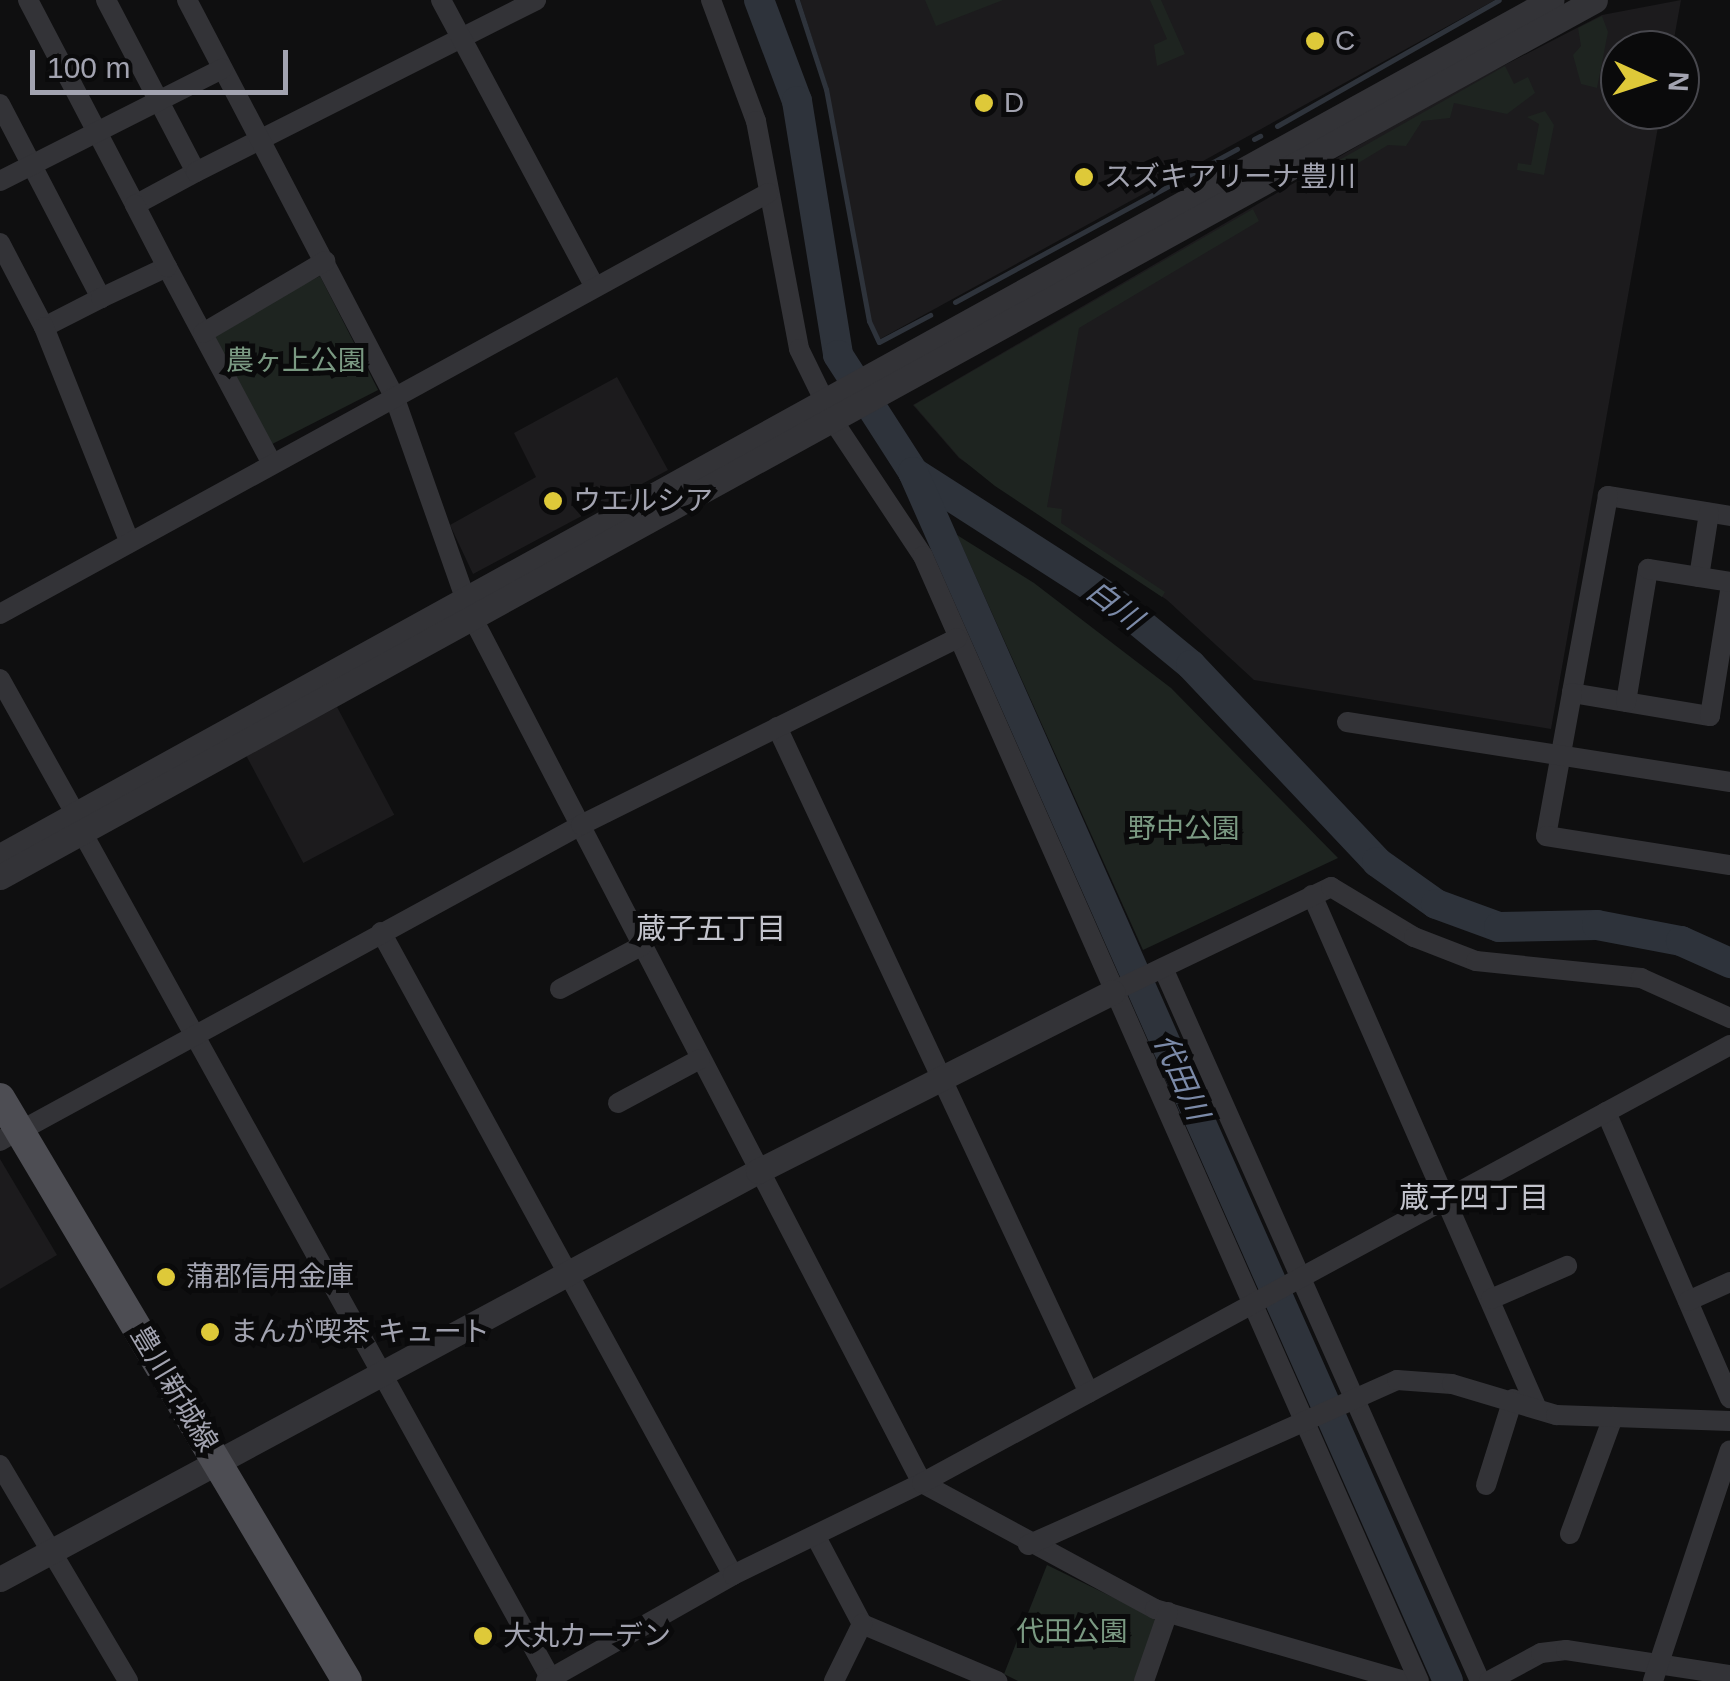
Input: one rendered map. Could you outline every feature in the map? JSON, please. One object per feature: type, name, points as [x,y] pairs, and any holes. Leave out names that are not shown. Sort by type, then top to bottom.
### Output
[{"type":"main road","name":"豊川新城線","points":[[0,1098],[6,1135],[347,1681]]},
{"type":"main road","name":"豊川新城線","points":[[210,1465],[328,1681]]},
{"type":"street","points":[[28,0],[271,462]]},
{"type":"street","points":[[106,0],[196,172]]},
{"type":"street","points":[[187,0],[394,396],[468,607],[922,1484],[1028,1544],[1168,1612],[1404,1681]]},
{"type":"street","points":[[441,0],[594,285]]},
{"type":"street","points":[[135,205],[536,0]]},
{"type":"street","points":[[711,0],[756,121],[784,298],[799,349],[923,556],[1309,1420],[1419,1681]]},
{"type":"street","points":[[881,380],[1072,264],[1551,0]]},
{"type":"street","points":[[0,856],[79,822],[881,380],[1595,0]]},
{"type":"street","points":[[0,180],[222,68]]},
{"type":"street","points":[[0,104],[101,298]]},
{"type":"street","points":[[1072,264],[1140,212],[1248,150]]},
{"type":"street","points":[[0,614],[271,462],[768,193]]},
{"type":"street","points":[[0,244],[44,326],[130,542]]},
{"type":"street","points":[[203,333],[325,261]]},
{"type":"street","points":[[44,326],[167,267]]},
{"type":"street","points":[[1698,577],[1720,514],[1608,496],[1546,836],[1730,865]]},
{"type":"street","points":[[1626,702],[1648,569],[1730,582]]},
{"type":"street","points":[[1572,692],[1710,716],[1730,591]]},
{"type":"street","points":[[6,1135],[581,825],[957,638]]},
{"type":"street","points":[[0,679],[191,1034],[550,1680],[733,1575],[922,1484],[1730,1046]]},
{"type":"street","points":[[1347,722],[1561,752],[1730,782]]},
{"type":"street","points":[[777,727],[1089,1393]]},
{"type":"street","points":[[0,877],[79,822]]},
{"type":"street","points":[[0,1579],[758,1171],[1312,895],[1340,889],[1414,937],[1476,961],[1641,978],[1730,1018]]},
{"type":"street","points":[[1312,895],[1535,1404]]},
{"type":"street","points":[[382,932],[733,1575]]},
{"type":"street","points":[[560,989],[643,946]]},
{"type":"street","points":[[1158,971],[1480,1681]]},
{"type":"street","points":[[618,1103],[700,1059]]},
{"type":"street","points":[[1606,1112],[1688,1301],[1725,1372],[1730,1398]]},
{"type":"street","points":[[1490,1299],[1568,1266]]},
{"type":"street","points":[[1688,1301],[1730,1282]]},
{"type":"street","points":[[1028,1544],[1396,1380],[1452,1384],[1535,1404],[1556,1416],[1730,1421]]},
{"type":"street","points":[[1486,1486],[1513,1400]]},
{"type":"street","points":[[1570,1534],[1613,1417]]},
{"type":"street","points":[[1656,1672],[1730,1450]]},
{"type":"street","points":[[0,1465],[128,1681]]},
{"type":"street","points":[[816,1537],[862,1624],[997,1681]]},
{"type":"street","points":[[1144,1681],[1168,1612]]},
{"type":"street","points":[[834,1681],[862,1624]]},
{"type":"street","points":[[1490,1681],[1542,1653],[1566,1650],[1656,1672],[1730,1675]]},
{"type":"shaded area","points":[[800,0],[1495,0],[880,339],[871,320],[828,88]]},
{"type":"shaded area","points":[[1681,0],[1676,30],[1600,30],[1600,130],[1657,130],[1551,729],[1254,680],[1167,600],[959,458],[913,405],[1433,102],[1602,15]]},
{"type":"shaded area","name":"ウエルシア","points":[[617,377],[668,470],[473,574],[450,525],[536,477],[514,433]]},
{"type":"shaded area","points":[[337,707],[394,815],[303,863],[246,755]]},
{"type":"shaded area","points":[[0,1159],[57,1255],[0,1289]]},
{"type":"green space","points":[[925,0],[1003,0],[936,26]]},
{"type":"green space","points":[[1150,0],[1161,0],[1185,54],[1157,66],[1154,45],[1167,39]]},
{"type":"green space","points":[[1602,16],[1607,30],[1600,30],[1597,88],[1581,84],[1573,55],[1581,46],[1578,28]]},
{"type":"green space","points":[[1505,66],[1514,84],[1528,77],[1535,93],[1507,114],[1454,103],[1450,118],[1422,121],[1406,146],[1388,145],[1327,182],[1320,171]]},
{"type":"green space","points":[[1545,111],[1554,125],[1544,175],[1517,170],[1518,163],[1531,165],[1539,124],[1527,117]]},
{"type":"green space","points":[[1253,209],[1259,221],[1079,328],[1047,507],[1062,509],[1061,523],[1165,592],[1162,597],[995,486],[959,457],[914,405]]},
{"type":"green space","name":"農ヶ上公園","points":[[320,276],[378,390],[270,445],[212,331]]},
{"type":"green space","name":"野中公園","points":[[957,535],[1034,583],[1171,688],[1338,858],[1143,950]]},
{"type":"green space","name":"代田公園","points":[[1047,1565],[1153,1617],[1157,1623],[1137,1681],[1018,1681],[1004,1674]]},
{"type":"waterway","name":"白川","points":[[759,0],[797,101],[838,355],[913,472],[1112,600],[1191,665],[1377,862],[1436,904],[1499,927],[1597,925],[1681,941],[1730,963]]},
{"type":"waterway","points":[[797,0],[826,89],[869,321],[879,342],[930,315]]},
{"type":"waterway","points":[[1277,126],[1499,0]]},
{"type":"waterway","points":[[1254,139],[1260,136]]},
{"type":"waterway","points":[[955,302],[1237,149]]},
{"type":"waterway","name":"代田川","points":[[913,472],[1448,1681]]},
{"type":"place","name":"C","points":[[1315,41]]},
{"type":"place","name":"D","points":[[984,103]]},
{"type":"place","name":"スズキアリーナ豊川","points":[[1084,177]]},
{"type":"place","name":"ウエルシア","points":[[553,501]]},
{"type":"place","name":"蒲郡信用金庫","points":[[166,1277]]},
{"type":"place","name":"まんが喫茶 キュート","points":[[210,1332]]},
{"type":"place","name":"大丸カーデン","points":[[483,1636]]},
{"type":"district","name":"蔵子五丁目","points":[[711,929]]},
{"type":"district","name":"蔵子四丁目","points":[[1474,1198]]}]
